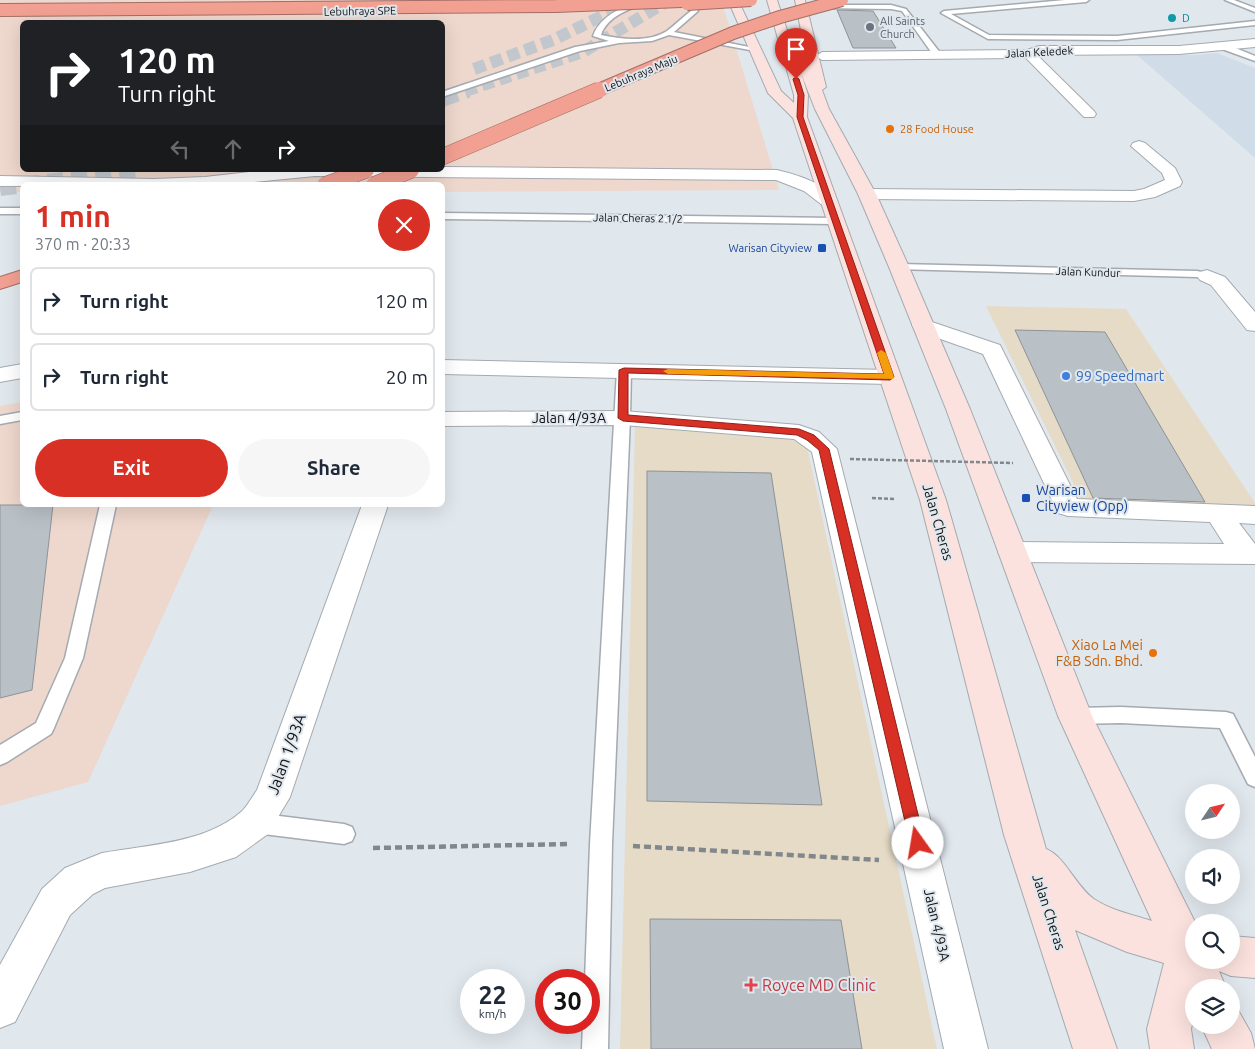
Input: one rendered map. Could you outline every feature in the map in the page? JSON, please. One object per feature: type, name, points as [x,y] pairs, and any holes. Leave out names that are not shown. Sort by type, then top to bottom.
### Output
[{"type":"highway","name":"Lebuhraya SPE","points":[[0,10],[556,6],[706,0]]},
{"type":"highway","name":"Lebuhraya SPE","points":[[0,15],[562,9],[751,0]]},
{"type":"highway","name":"Lebuhraya Maju","points":[[655,51],[728,22],[802,0]]},
{"type":"highway","name":"Lebuhraya Maju","points":[[445,156],[733,34],[780,17],[842,0]]},
{"type":"highway","points":[[332,182],[360,172]]},
{"type":"highway","points":[[381,182],[406,172]]},
{"type":"highway","points":[[0,283],[20,277]]},
{"type":"highway","points":[[0,301],[20,296]]},
{"type":"main road","points":[[733,0],[775,93],[800,117]]},
{"type":"main road","points":[[758,0],[766,39]]},
{"type":"main road","name":"Jalan Cheras","points":[[772,0],[801,95],[800,117],[834,220],[933,500],[1023,835],[1095,1049]]},
{"type":"main road","points":[[787,0],[803,63],[822,109],[867,194],[923,324],[958,409],[1075,716],[1185,943]]},
{"type":"main road","points":[[802,0],[802,17],[816,62],[822,109]]},
{"type":"main road","points":[[820,4],[821,22]]},
{"type":"main road","points":[[822,37],[822,56],[825,66],[822,109]]},
{"type":"main road","points":[[775,61],[800,117]]},
{"type":"main road","points":[[1023,835],[1055,885],[1079,912],[1185,960]]},
{"type":"main road","points":[[1240,957],[1255,958]]},
{"type":"main road","points":[[1172,1049],[1169,1029],[1193,969]]},
{"type":"main road","points":[[1228,1034],[1236,1049]]},
{"type":"street","name":"Jalan Keledek","points":[[822,56],[1029,54],[1039,50],[1179,50],[1255,43]]},
{"type":"street","points":[[1029,54],[1089,114]]},
{"type":"street","points":[[867,194],[1134,196],[1149,193],[1174,182],[1170,171],[1139,146]]},
{"type":"street","points":[[777,175],[798,166],[806,159],[810,148]]},
{"type":"street","points":[[445,171],[777,175],[806,185],[820,192],[828,200]]},
{"type":"street","points":[[205,182],[285,172]]},
{"type":"street","points":[[0,181],[42,182]]},
{"type":"street","name":"Jalan Kundur","points":[[1207,276],[1218,281],[1255,325]]},
{"type":"street","points":[[923,324],[992,350],[1068,507],[1255,515]]},
{"type":"street","points":[[445,368],[624,370],[890,377]]},
{"type":"street","points":[[0,375],[20,371]]},
{"type":"street","name":"Jalan 4/93A","points":[[445,419],[623,418],[799,432],[810,437],[824,449],[966,1049]]},
{"type":"street","name":"Jalan 1/93A","points":[[0,1007],[56,902],[79,881],[102,871],[190,855],[223,845],[255,823],[272,796],[373,507]]},
{"type":"street","points":[[1218,514],[1250,554]]},
{"type":"street","points":[[1012,552],[1250,554]]},
{"type":"lane","points":[[578,49],[597,36],[598,30],[608,19],[641,3],[654,0]]},
{"type":"lane","points":[[445,94],[578,49],[619,41],[652,39],[668,33],[695,11],[688,2],[667,0]]},
{"type":"lane","points":[[1086,0],[944,14],[988,37],[1117,38],[1255,23]]},
{"type":"lane","points":[[1228,0],[1255,10]]},
{"type":"lane","points":[[820,4],[891,7],[904,10],[937,54]]},
{"type":"lane","points":[[1239,25],[1255,30]]},
{"type":"lane","points":[[668,33],[755,49]]},
{"type":"lane","points":[[597,36],[619,41]]},
{"type":"lane","points":[[1225,47],[1255,59]]},
{"type":"lane","points":[[0,210],[20,211]]},
{"type":"lane","name":"Jalan Cheras 2 1/2","points":[[445,216],[834,220]]},
{"type":"lane","name":"Jalan Kundur","points":[[899,267],[1197,274],[1207,276]]},
{"type":"lane","points":[[595,1049],[601,844],[624,370]]},
{"type":"lane","points":[[0,420],[20,416]]},
{"type":"lane","points":[[0,756],[44,728],[74,658],[108,507]]},
{"type":"lane","points":[[1075,716],[1226,720],[1255,778]]},
{"type":"lane","points":[[255,823],[344,834]]},
{"type":"path","points":[[850,459],[1013,463]]},
{"type":"shaded area","points":[[0,0],[719,0],[725,12],[779,190],[445,192],[445,182],[20,182],[20,192],[0,192]]},
{"type":"shaded area","points":[[1217,53],[1255,68],[1255,158],[1137,55]]},
{"type":"shaded area","points":[[986,306],[1126,309],[1255,503],[1255,523],[1090,517]]},
{"type":"shaded area","points":[[20,402],[20,507],[212,507],[88,782],[0,806],[0,406]]},
{"type":"shaded area","points":[[635,427],[793,440],[807,447],[937,1049],[620,1049]]},
{"type":"building","name":"All Saints Church","points":[[837,10],[873,11],[896,48],[853,48]]},
{"type":"building","points":[[1015,330],[1105,332],[1205,502],[1093,498]]},
{"type":"building","points":[[647,471],[771,473],[822,805],[647,801]]},
{"type":"building","points":[[0,505],[53,507],[32,690],[0,698]]},
{"type":"building","name":"Royce MD Clinic","points":[[650,919],[841,920],[862,1049],[651,1049]]},
{"type":"tunnel","points":[[474,69],[553,40],[635,0]]},
{"type":"tunnel","points":[[467,90],[583,52],[669,0]]},
{"type":"tunnel","points":[[445,98],[467,90]]},
{"type":"tunnel","points":[[47,182],[124,172]]},
{"type":"tunnel","points":[[0,188],[20,185]]},
{"type":"slow traffic","points":[[668,371],[890,377],[881,353]]},
{"type":"place","name":"D","points":[[1172,18]]},
{"type":"place","name":"All Saints Church","points":[[870,27]]},
{"type":"place","name":"28 Food House","points":[[890,129]]},
{"type":"place","name":"Warisan Cityview","points":[[822,248]]},
{"type":"place","name":"99 Speedmart","points":[[1066,376]]},
{"type":"place","name":"Warisan Cityview (Opp)","points":[[1026,498]]},
{"type":"place","name":"Xiao La Mei F&B Sdn. Bhd.","points":[[1153,653]]},
{"type":"place","name":"Royce MD Clinic","points":[[751,985]]},
{"type":"route","points":[[796,79],[801,95],[800,117],[834,220],[890,377],[624,370],[623,418],[799,432],[810,437],[824,449],[918,843]]}]
